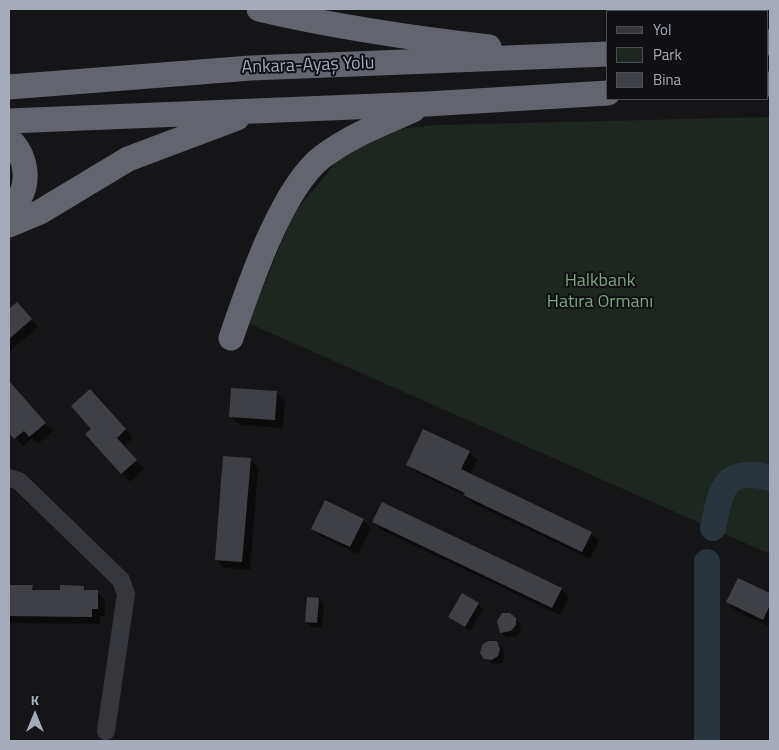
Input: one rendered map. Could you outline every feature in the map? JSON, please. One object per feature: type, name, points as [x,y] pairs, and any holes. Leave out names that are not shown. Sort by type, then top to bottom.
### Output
[{"type":"highway","points":[[259,9],[306,20],[423,40],[578,56]]},
{"type":"highway","name":"Ankara-Ayaş Yolu","points":[[9,87],[251,68],[606,54]]},
{"type":"highway","points":[[9,121],[428,104],[606,93]]},
{"type":"highway","points":[[230,338],[254,271],[298,182],[321,158],[355,135],[428,104]]},
{"type":"highway","points":[[9,225],[40,212],[117,164],[178,139],[260,110]]},
{"type":"highway","points":[[9,139],[23,157],[25,177],[18,200],[9,210]]},
{"type":"street","points":[[9,482],[20,481],[121,580],[126,594],[106,731]]},
{"type":"green space","name":"Halkbank Hatıra Ormanı","points":[[770,117],[770,554],[248,323],[293,215],[342,155],[390,130],[434,125]]},
{"type":"building","points":[[17,302],[32,319],[9,339],[9,309]]},
{"type":"building","points":[[9,381],[46,423],[29,437],[24,431],[14,439],[9,433]]},
{"type":"building","points":[[231,388],[277,391],[275,420],[229,417]]},
{"type":"building","points":[[90,389],[126,429],[117,438],[137,460],[121,474],[85,434],[91,429],[71,406]]},
{"type":"building","points":[[423,429],[470,451],[461,469],[592,532],[582,552],[463,495],[465,493],[406,465]]},
{"type":"building","points":[[223,456],[251,458],[242,562],[215,560]]},
{"type":"building","points":[[325,500],[364,519],[350,547],[311,529]]},
{"type":"building","points":[[382,502],[562,588],[552,608],[372,522]]},
{"type":"building","points":[[738,578],[770,593],[770,605],[763,620],[726,602]]},
{"type":"building","points":[[9,585],[33,585],[32,590],[60,590],[60,585],[84,586],[84,590],[98,590],[98,609],[92,609],[92,617],[9,616]]},
{"type":"building","points":[[462,593],[479,603],[465,627],[448,617]]},
{"type":"building","points":[[307,597],[319,598],[317,623],[305,622]]},
{"type":"building","points":[[502,613],[510,613],[516,618],[516,625],[511,631],[500,633],[497,621]]},
{"type":"building","points":[[488,641],[497,641],[500,649],[498,656],[492,660],[484,659],[480,653],[482,645]]},
{"type":"waterway","points":[[713,528],[722,492],[733,478],[742,475],[770,478]]},
{"type":"waterway","points":[[707,562],[707,741]]}]
